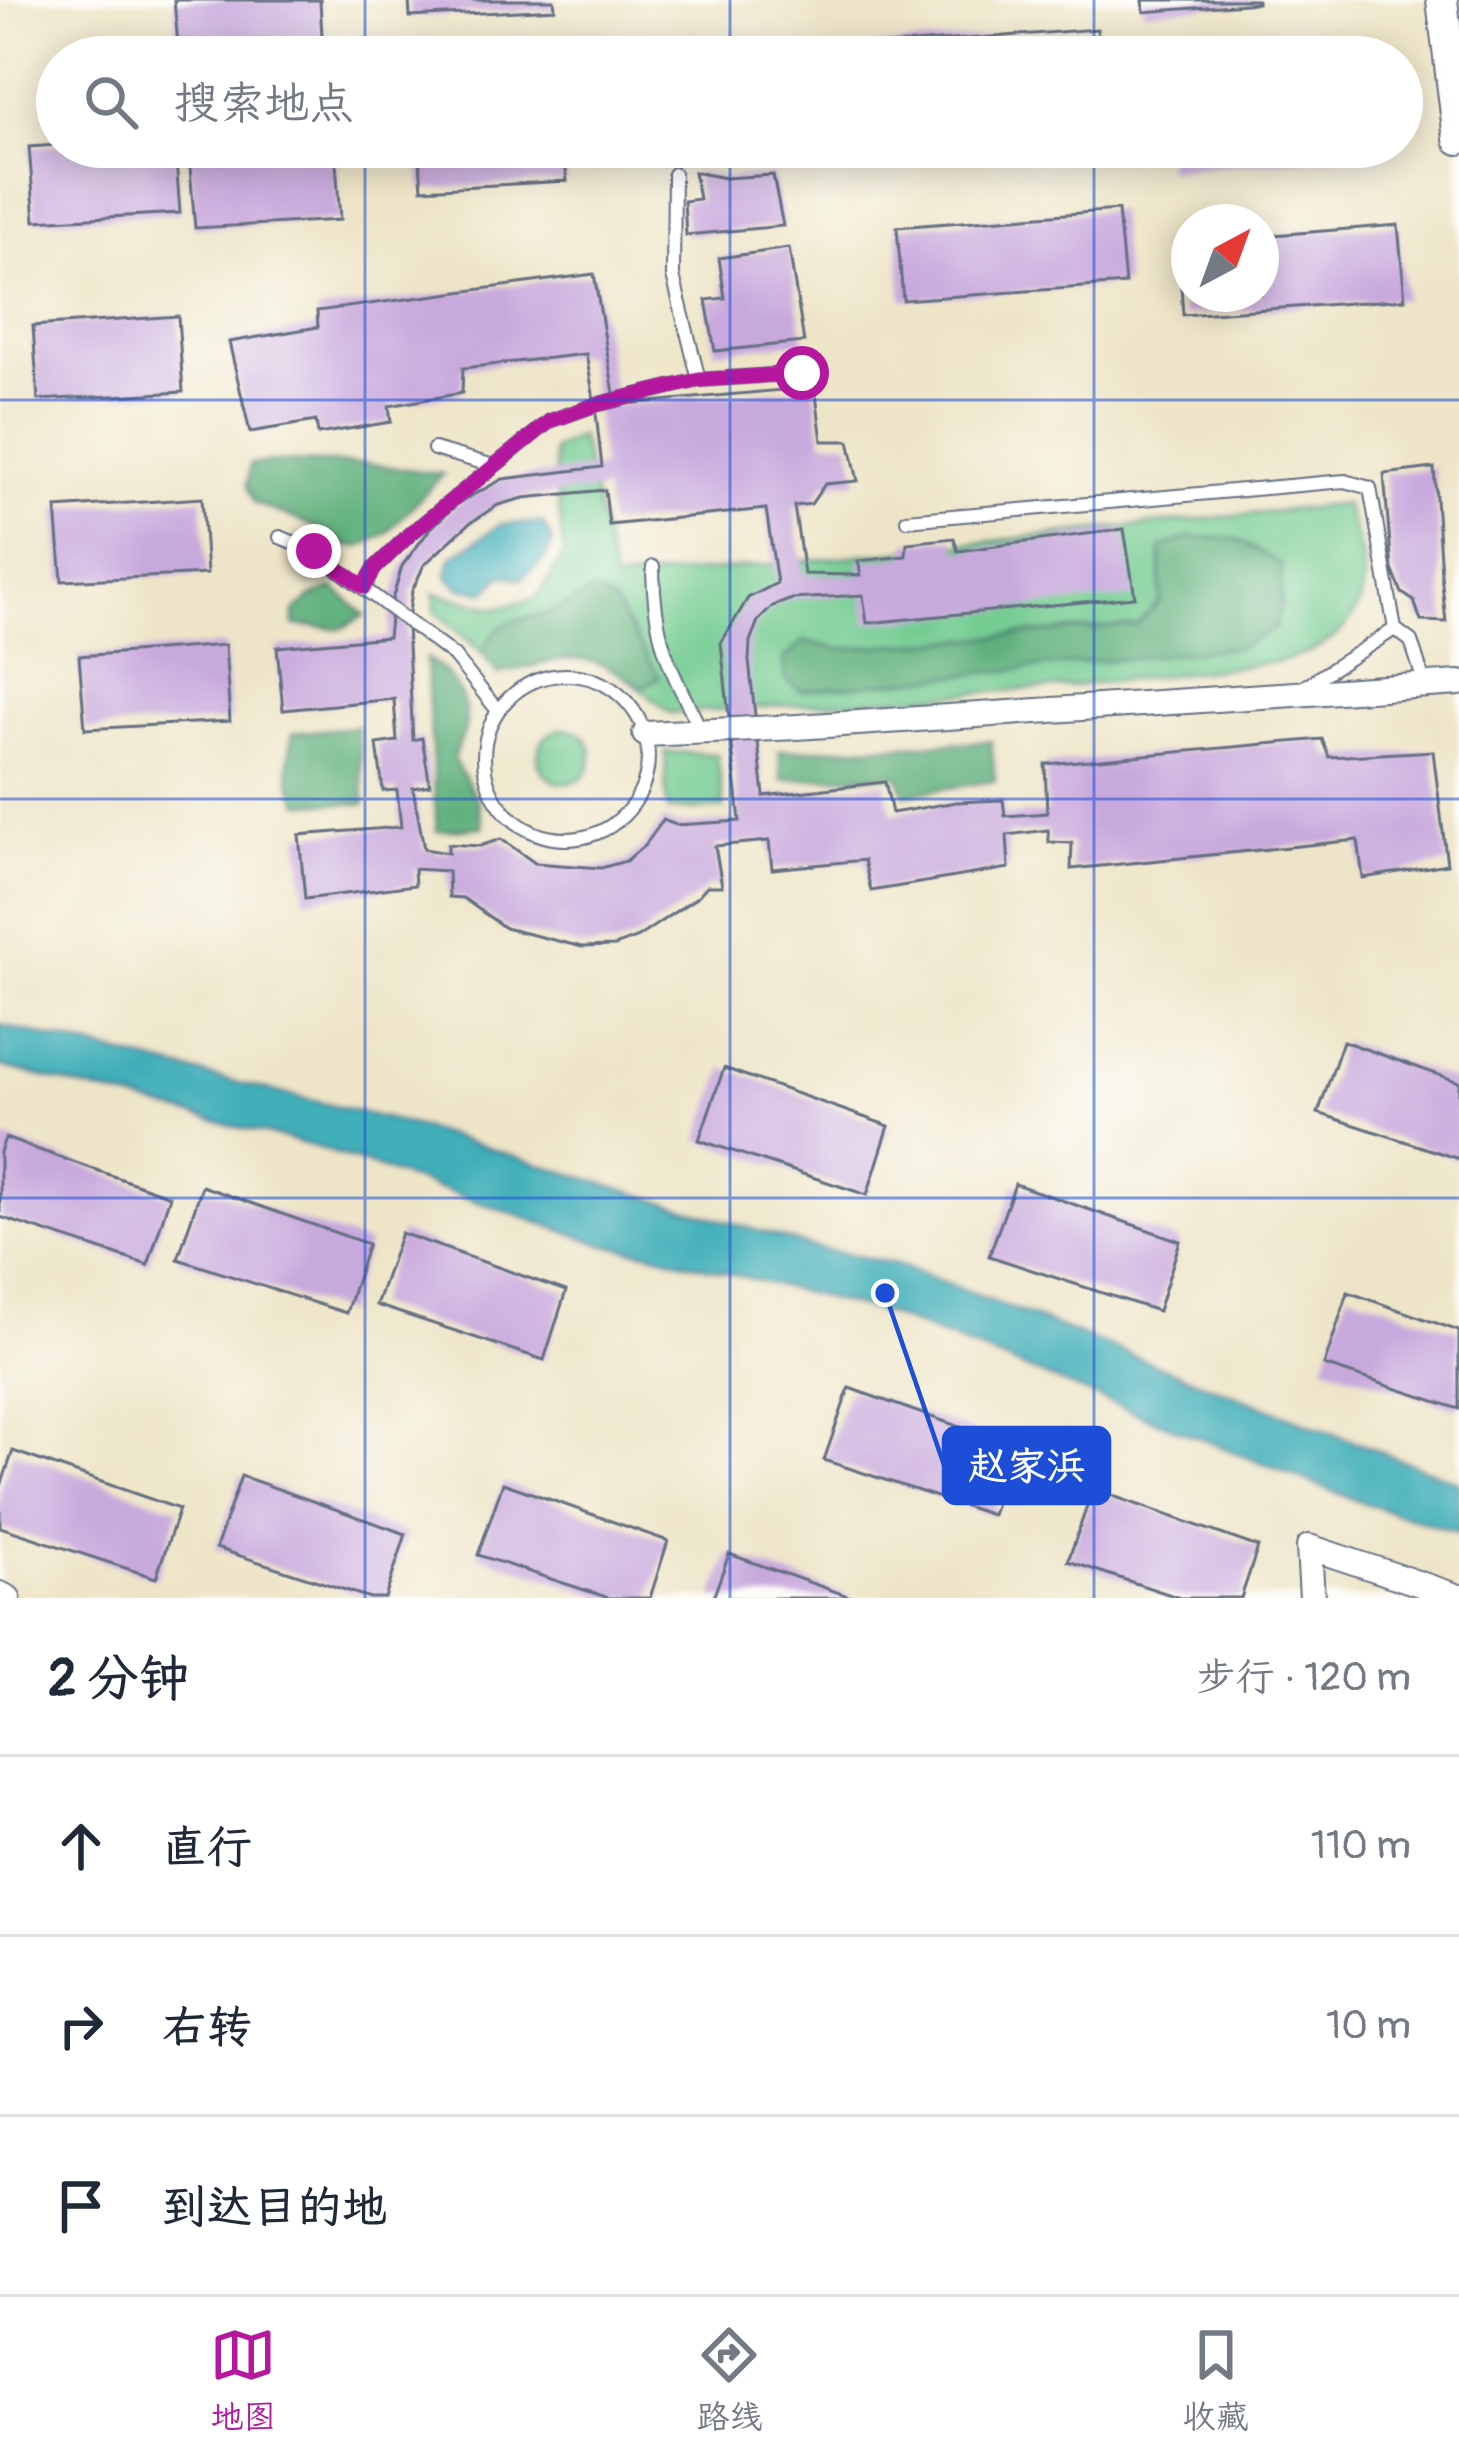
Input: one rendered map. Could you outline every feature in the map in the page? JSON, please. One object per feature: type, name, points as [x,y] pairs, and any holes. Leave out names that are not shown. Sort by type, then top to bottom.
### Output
[{"type":"street","points":[[1442,0],[1459,139]]},
{"type":"street","points":[[645,734],[1459,683]]},
{"type":"street","points":[[1312,1598],[1309,1547],[1459,1597]]},
{"type":"street","points":[[0,1594],[8,1598]]},
{"type":"lane","points":[[674,174],[673,276],[699,380]]},
{"type":"lane","points":[[364,587],[375,568],[410,534],[550,421],[699,380],[802,373]]},
{"type":"lane","points":[[434,449],[494,466]]},
{"type":"lane","points":[[907,520],[1345,481],[1370,488],[1395,629],[1411,641],[1425,685]]},
{"type":"lane","points":[[280,537],[314,551],[454,656],[498,710]]},
{"type":"lane","points":[[653,567],[654,617],[667,662],[701,730]]},
{"type":"lane","points":[[1293,694],[1395,629]]},
{"type":"lane","points":[[565,674],[591,679],[615,691],[634,710],[645,734],[649,761],[642,788],[628,812],[606,830],[580,839],[552,838],[525,829],[504,811],[489,787],[485,748],[498,710],[527,685],[565,674]]},
{"type":"green space","points":[[580,436],[614,581],[1345,504],[1362,559],[1362,595],[1356,611],[1336,635],[1309,652],[1277,662],[1066,687],[670,713],[619,671],[578,655],[498,674],[435,611],[434,593],[496,608],[537,598],[564,555],[553,450]]},
{"type":"green space","points":[[250,464],[368,464],[443,474],[387,533],[360,547],[341,545],[318,528],[254,503],[247,486]]},
{"type":"green space","points":[[1190,537],[1237,539],[1281,564],[1281,607],[1274,629],[1241,647],[801,691],[786,680],[783,661],[803,641],[840,649],[1137,625],[1160,601],[1161,548]]},
{"type":"green space","points":[[334,588],[365,615],[341,629],[294,625],[294,612],[311,597]]},
{"type":"green space","points":[[593,591],[615,604],[659,677],[643,687],[604,665],[573,659],[498,674],[482,653],[501,627],[553,611]]},
{"type":"green space","points":[[426,658],[460,693],[466,727],[453,759],[478,801],[483,827],[437,831]]},
{"type":"green space","points":[[357,727],[365,804],[300,803],[289,769],[293,733]]},
{"type":"green space","points":[[565,729],[584,737],[592,756],[584,775],[565,783],[546,775],[538,756],[546,737]]},
{"type":"green space","points":[[991,741],[995,781],[905,794],[898,775],[782,780],[779,751]]},
{"type":"green space","points":[[665,752],[717,754],[724,808],[668,810]]},
{"type":"water","points":[[542,523],[553,541],[545,559],[521,579],[503,575],[486,592],[460,588],[447,576],[451,558],[501,524]]},
{"type":"water","points":[[0,1025],[409,1124],[811,1247],[896,1264],[1459,1482],[1459,1533],[1360,1502],[890,1315],[605,1245],[313,1146],[0,1066]]},
{"type":"building","points":[[174,0],[320,0],[322,36],[177,36]]},
{"type":"building","points":[[409,0],[554,0],[555,9],[410,17]]},
{"type":"building","points":[[1143,0],[1257,0],[1257,3],[1144,12]]},
{"type":"building","points":[[1097,29],[1098,36],[1006,36]]},
{"type":"building","points":[[36,146],[36,168],[177,168],[180,213],[35,221],[29,147]]},
{"type":"building","points":[[190,168],[336,168],[340,220],[195,228]]},
{"type":"building","points":[[420,168],[566,168],[567,181],[422,189]]},
{"type":"building","points":[[694,172],[725,178],[773,175],[783,226],[686,235],[684,201],[699,199]]},
{"type":"building","points":[[1118,210],[1125,284],[903,300],[897,227]]},
{"type":"building","points":[[1398,225],[1405,299],[1279,308],[1279,235]]},
{"type":"building","points":[[789,248],[804,342],[715,351],[706,300],[725,298],[719,258]]},
{"type":"building","points":[[594,274],[616,405],[815,387],[822,441],[849,441],[858,481],[825,484],[811,504],[794,506],[804,574],[861,575],[858,561],[906,556],[907,543],[954,538],[958,551],[1124,529],[1135,597],[867,623],[863,595],[792,599],[773,606],[758,621],[749,661],[764,796],[885,782],[892,813],[1003,800],[1005,816],[1047,813],[1045,764],[1322,739],[1329,757],[1433,751],[1447,864],[1363,878],[1358,840],[1071,869],[1072,843],[1049,842],[1048,830],[1007,835],[1009,868],[871,891],[864,860],[772,869],[769,841],[715,846],[722,886],[707,886],[638,937],[615,946],[582,947],[505,928],[463,898],[449,897],[448,871],[414,869],[415,885],[305,899],[299,835],[401,827],[397,790],[383,791],[377,744],[397,741],[394,699],[283,710],[277,647],[388,637],[402,566],[430,529],[458,503],[503,479],[602,467],[586,354],[463,368],[462,393],[389,406],[391,422],[318,434],[316,421],[250,432],[229,342],[318,327],[317,311]],"holes":[[[605,490],[609,525],[766,509],[777,583],[748,598],[721,643],[740,821],[676,825],[663,820],[626,861],[601,868],[535,863],[501,839],[480,846],[448,844],[448,853],[424,849],[413,788],[430,785],[422,738],[413,740],[407,626],[412,591],[424,565],[470,523],[498,505],[524,498]]]},
{"type":"building","points":[[178,316],[183,392],[38,400],[33,326]]},
{"type":"building","points":[[1434,468],[1446,622],[1421,621],[1414,601],[1402,593],[1392,569],[1384,474]]},
{"type":"building","points":[[202,498],[207,574],[62,581],[56,508]]},
{"type":"building","points":[[225,645],[230,721],[85,729],[79,656]]},
{"type":"building","points":[[1343,1041],[1459,1082],[1459,1159],[1318,1113]]},
{"type":"building","points":[[724,1068],[889,1126],[867,1195],[699,1140]]},
{"type":"building","points":[[5,1138],[170,1196],[148,1265],[0,1217],[0,1152]]},
{"type":"building","points":[[1015,1184],[1180,1241],[1158,1311],[989,1256]]},
{"type":"building","points":[[202,1186],[368,1244],[346,1313],[178,1259]]},
{"type":"building","points":[[401,1233],[566,1291],[544,1360],[376,1305]]},
{"type":"building","points":[[1348,1292],[1459,1331],[1459,1409],[1324,1365]]},
{"type":"building","points":[[849,1388],[1014,1446],[992,1515],[824,1460]]},
{"type":"building","points":[[13,1451],[179,1509],[156,1578],[0,1527],[0,1489]]},
{"type":"building","points":[[241,1476],[406,1534],[385,1598],[370,1598],[216,1548]]},
{"type":"building","points":[[503,1483],[668,1541],[650,1598],[609,1598],[478,1555]]},
{"type":"building","points":[[1093,1489],[1258,1547],[1241,1598],[1180,1598],[1068,1561]]},
{"type":"building","points":[[729,1554],[851,1597],[851,1598],[713,1598]]},
{"type":"place","name":"赵家浜","points":[[885,1293]]},
{"type":"route","points":[[314,551],[364,587],[375,568],[410,534],[550,421],[699,380],[802,373]]}]
